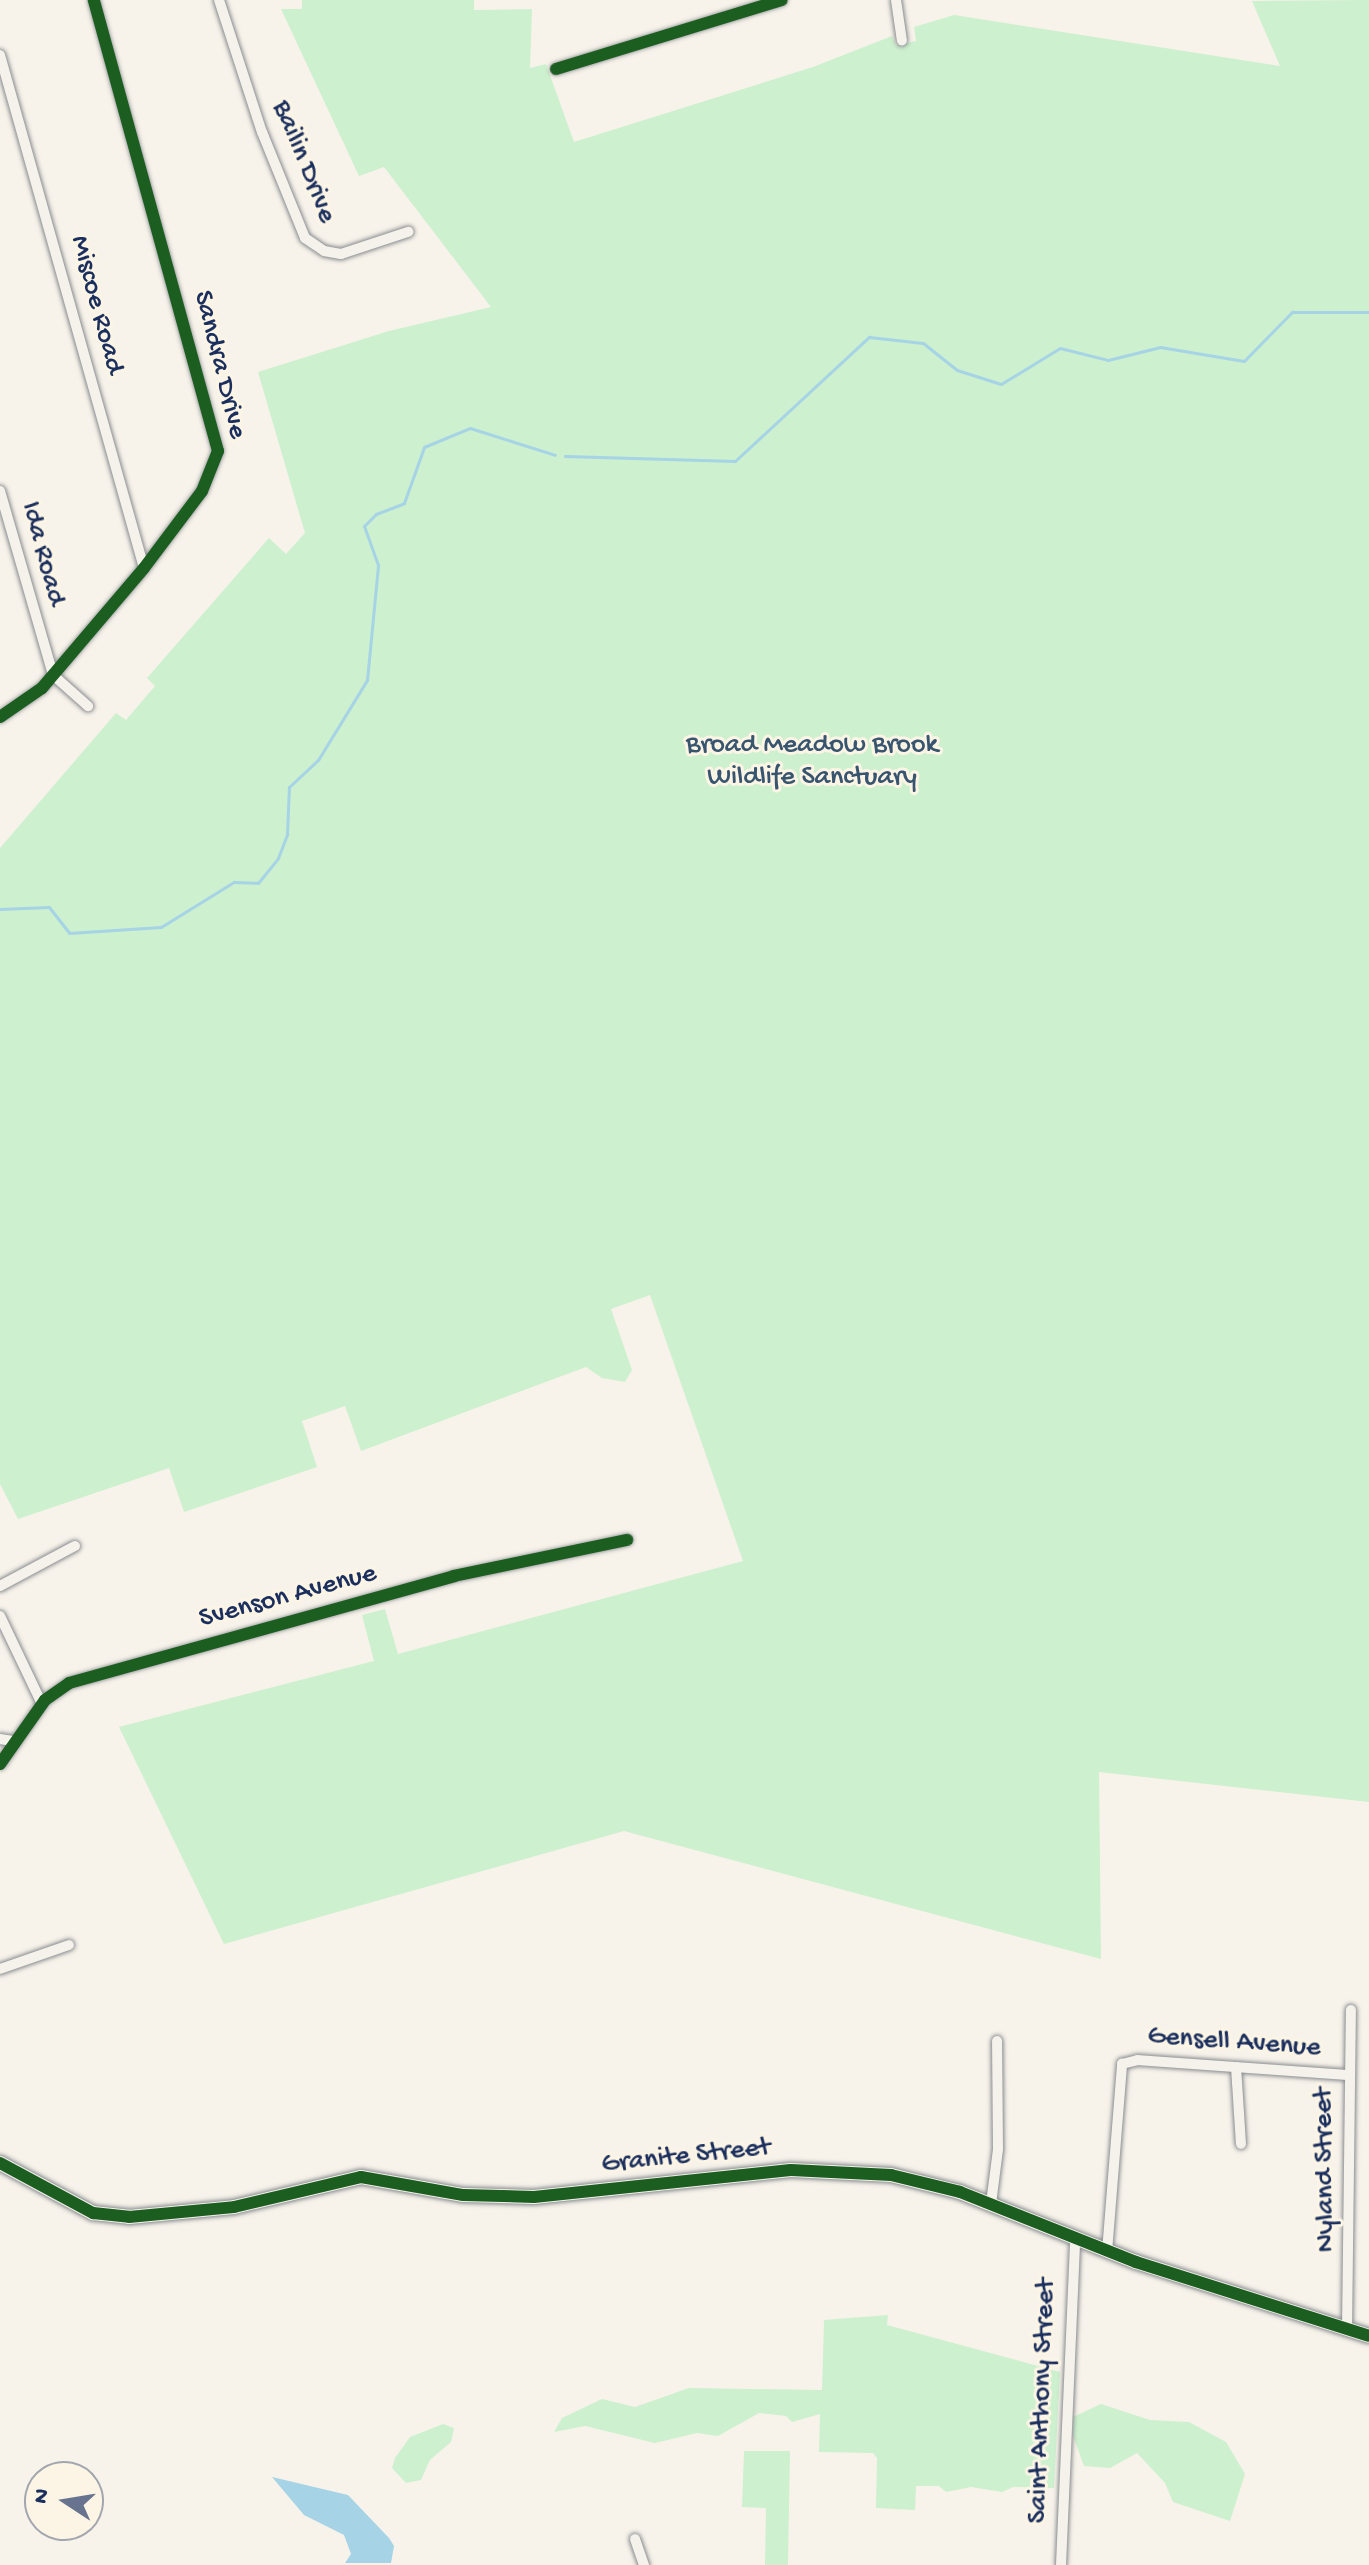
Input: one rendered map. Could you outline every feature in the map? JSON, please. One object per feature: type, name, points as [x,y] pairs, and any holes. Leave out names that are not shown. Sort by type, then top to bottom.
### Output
[{"type":"street","name":"Sandra Drive","points":[[0,717],[27,703],[53,675],[144,568],[212,476],[217,434],[94,0]]},
{"type":"street","name":"Bailin Drive","points":[[219,0],[262,132],[305,238],[324,251],[341,254],[408,232]]},
{"type":"street","points":[[556,69],[754,4],[782,0]]},
{"type":"street","points":[[896,0],[902,41]]},
{"type":"street","name":"Miscoe Road","points":[[0,57],[144,568]]},
{"type":"street","name":"Ida Road","points":[[0,491],[53,675]]},
{"type":"street","points":[[53,675],[88,706]]},
{"type":"street","name":"Svenson Avenue","points":[[0,1764],[13,1741],[42,1704],[69,1683],[454,1576],[627,1540]]},
{"type":"street","points":[[0,1586],[75,1546]]},
{"type":"street","points":[[0,1616],[42,1704]]},
{"type":"street","points":[[0,1739],[13,1741]]},
{"type":"street","points":[[0,1969],[69,1945]]},
{"type":"street","name":"Nyland Street","points":[[1347,2330],[1352,2264],[1351,2010]]},
{"type":"street","points":[[991,2204],[998,2149],[997,2041]]},
{"type":"street","name":"Gensell Avenue","points":[[1107,2252],[1120,2068],[1138,2060],[1349,2075]]},
{"type":"street","points":[[1236,2067],[1241,2144]]},
{"type":"street","name":"Granite Street","points":[[0,2163],[93,2213],[129,2217],[234,2207],[339,2178],[361,2177],[463,2195],[534,2197],[805,2170],[909,2178],[991,2204],[1107,2252],[1369,2336]]},
{"type":"street","name":"Saint Anthony Street","points":[[1061,2565],[1075,2239]]},
{"type":"street","points":[[635,2539],[644,2565]]},
{"type":"green space","name":"Broad Meadow Brook Wildlife Sanctuary","points":[[302,0],[474,0],[474,10],[532,9],[530,68],[546,64],[574,142],[813,67],[892,36],[896,45],[916,41],[914,27],[954,15],[1280,66],[1252,1],[1369,0],[1369,1802],[1099,1772],[1101,1959],[624,1831],[224,1944],[119,1727],[374,1661],[362,1615],[385,1609],[398,1654],[743,1561],[650,1295],[611,1309],[632,1370],[625,1382],[602,1378],[586,1367],[361,1451],[345,1406],[302,1421],[317,1467],[184,1512],[169,1468],[18,1519],[0,1484],[0,848],[116,713],[126,720],[155,686],[147,678],[269,538],[286,554],[305,533],[258,372],[389,331],[491,307],[384,167],[359,176],[281,9],[302,9]]},
{"type":"green space","points":[[888,2315],[887,2325],[1060,2372],[1054,2488],[1013,2487],[1002,2492],[971,2487],[946,2492],[939,2486],[916,2486],[915,2510],[876,2508],[877,2458],[873,2453],[819,2452],[820,2414],[792,2422],[786,2416],[759,2413],[718,2436],[697,2433],[655,2443],[585,2426],[554,2432],[562,2418],[602,2399],[635,2407],[689,2388],[822,2390],[824,2320]]},
{"type":"green space","points":[[1101,2404],[1150,2420],[1189,2422],[1226,2442],[1245,2474],[1230,2521],[1173,2502],[1165,2483],[1137,2453],[1110,2468],[1084,2466],[1073,2436],[1073,2417]]},
{"type":"green space","points":[[443,2424],[454,2428],[451,2442],[430,2460],[421,2480],[406,2483],[392,2468],[395,2458],[410,2437]]},
{"type":"green space","points":[[744,2451],[790,2451],[788,2565],[765,2565],[766,2508],[742,2507]]},
{"type":"water","points":[[272,2477],[348,2495],[389,2538],[394,2546],[391,2563],[345,2563],[351,2554],[344,2535],[304,2515]]},
{"type":"waterway","points":[[565,456],[735,461],[869,337],[923,343],[957,370],[1001,384],[1060,348],[1108,360],[1160,347],[1244,361],[1292,312],[1369,312]]},
{"type":"waterway","points":[[0,909],[49,907],[69,933],[161,927],[234,882],[258,883],[278,858],[287,834],[289,787],[318,760],[367,680],[378,565],[364,526],[376,514],[404,503],[424,447],[470,428],[555,455]]},
{"type":"cycle path","points":[[0,717],[42,688],[144,568],[202,491],[218,451],[94,0]]},
{"type":"cycle path","points":[[556,69],[782,0]]},
{"type":"cycle path","points":[[0,1764],[45,1700],[69,1683],[454,1576],[627,1540]]},
{"type":"cycle path","points":[[0,2163],[93,2213],[129,2217],[234,2207],[361,2177],[463,2195],[534,2197],[791,2170],[891,2175],[960,2192],[1136,2262],[1369,2336]]}]
